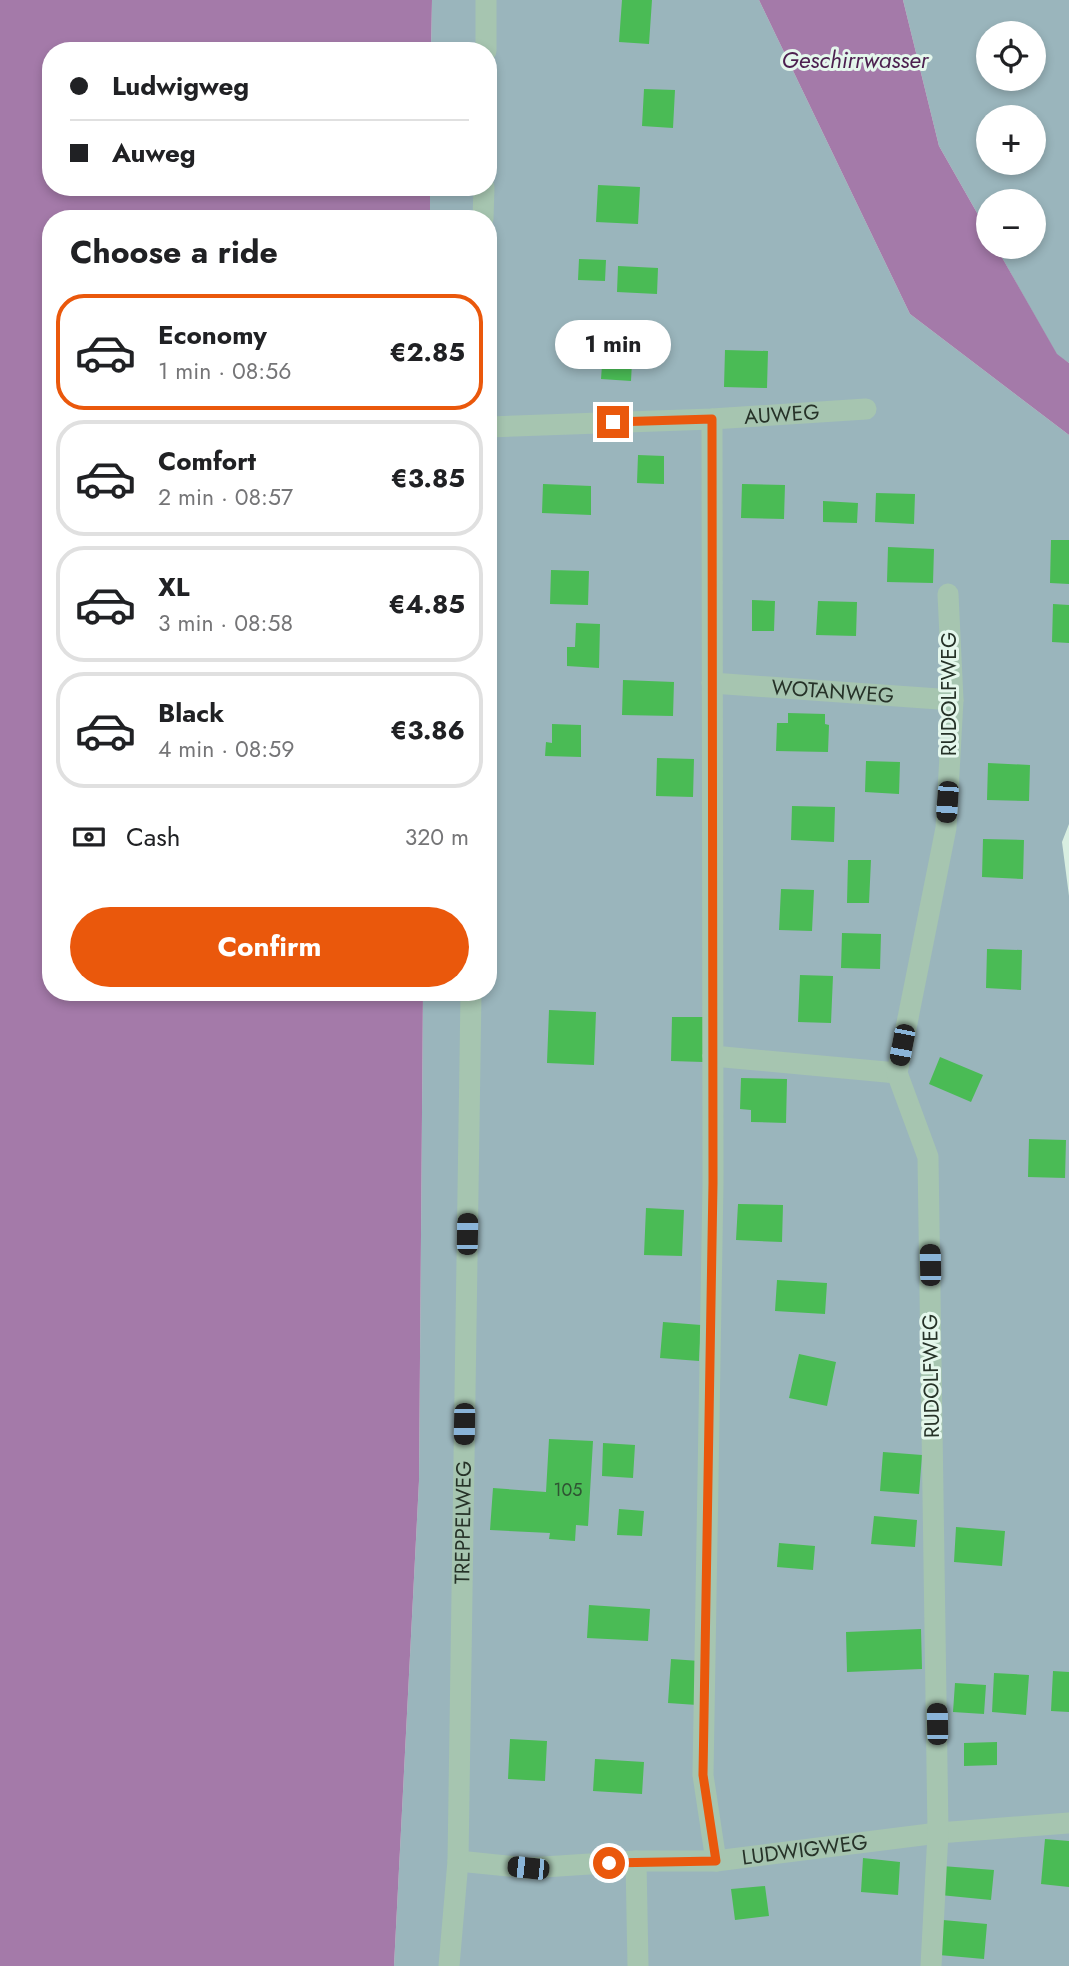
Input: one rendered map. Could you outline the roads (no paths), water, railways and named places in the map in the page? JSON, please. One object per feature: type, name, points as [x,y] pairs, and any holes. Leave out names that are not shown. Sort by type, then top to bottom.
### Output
[{"type":"street","points":[[486,0],[486,42]]},
{"type":"street","name":"AUWEG","points":[[497,427],[712,419],[866,409]]},
{"type":"street","points":[[712,419],[713,1056],[703,1775],[716,1861]]},
{"type":"street","name":"RUDOLFWEG","points":[[932,1966],[938,1833],[928,1157],[897,1073],[946,828],[953,700],[948,594]]},
{"type":"street","name":"WOTANWEG","points":[[712,683],[953,700]]},
{"type":"street","name":"TREPPELWEG","points":[[449,1966],[458,1861],[471,1001]]},
{"type":"street","points":[[713,1056],[897,1073]]},
{"type":"street","name":"LUDWIGWEG","points":[[458,1861],[528,1868],[636,1861],[716,1861],[938,1833],[1069,1823]]},
{"type":"street","points":[[636,1861],[638,1966]]},
{"type":"water","points":[[0,0],[432,0],[431,42],[42,42],[42,196],[430,196],[430,210],[42,210],[42,1001],[423,1001],[419,1481],[394,1966],[0,1966]]},
{"type":"water","name":"Geschirrwasser","points":[[759,0],[903,0],[939,146],[976,211],[976,259],[1003,259],[1057,354],[1069,363],[1069,435],[910,314]]}]
